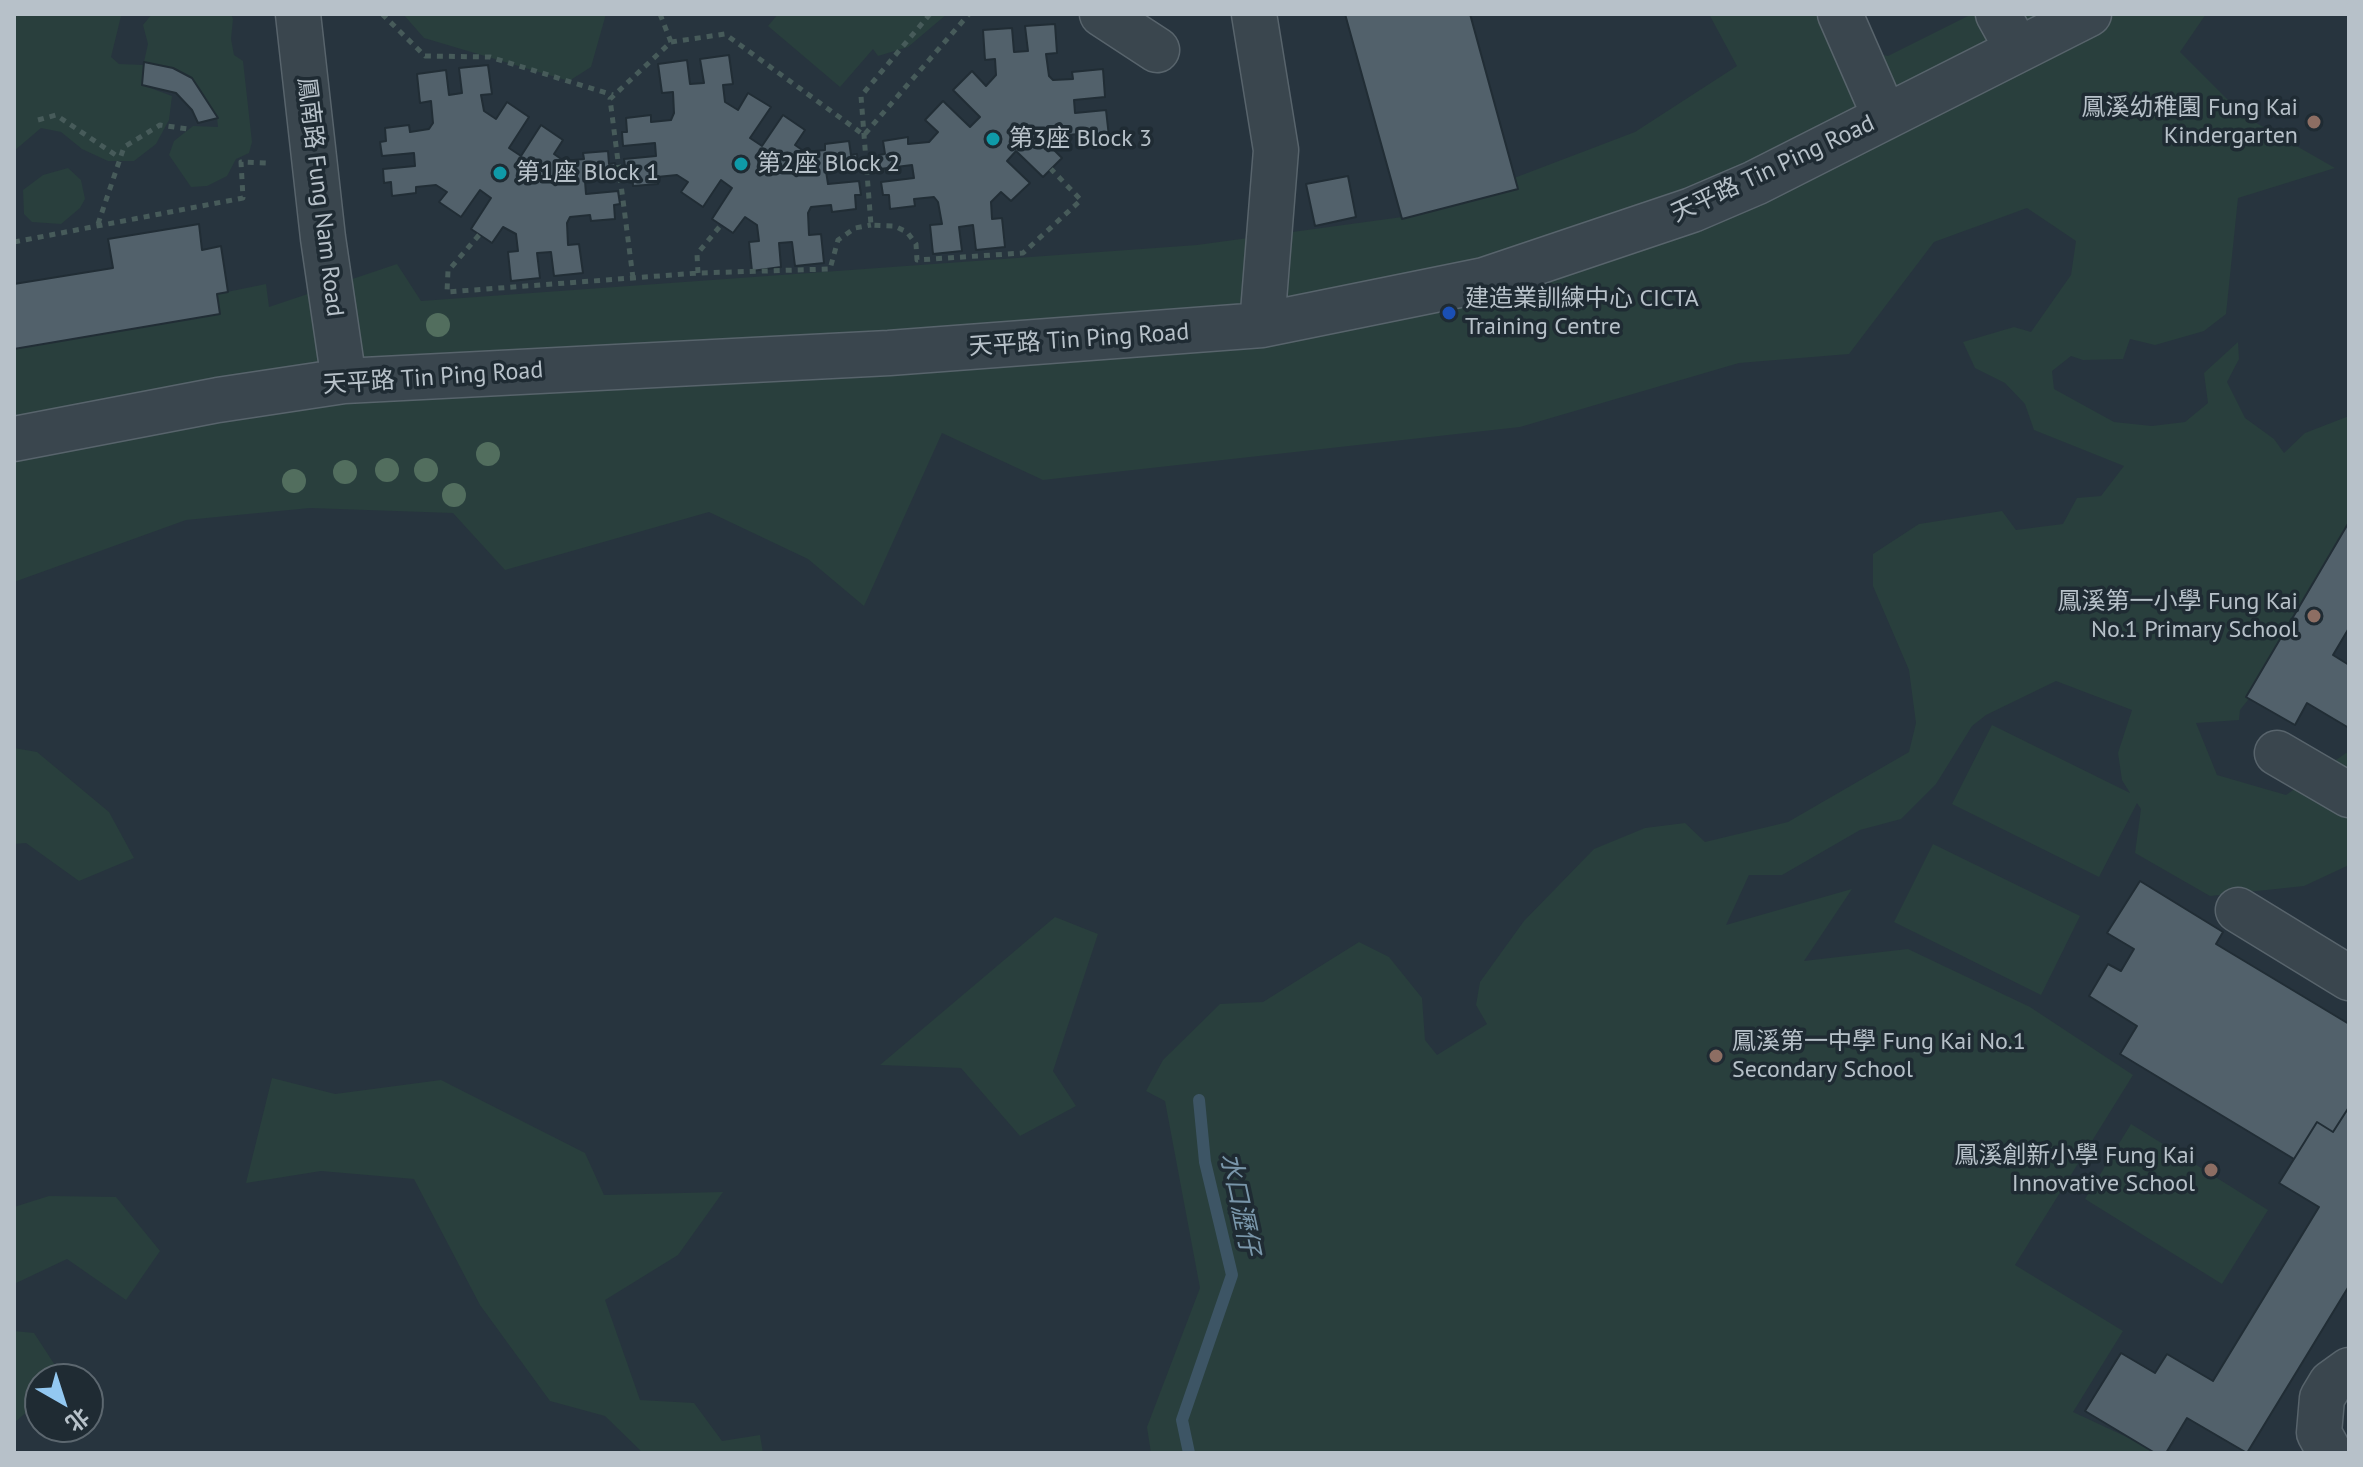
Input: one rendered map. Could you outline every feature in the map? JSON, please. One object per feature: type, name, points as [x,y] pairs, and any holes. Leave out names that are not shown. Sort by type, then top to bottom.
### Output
[{"type":"street","name":"鳳南路 Fung Nam Road","points":[[298,14],[323,238],[344,381]]},
{"type":"street","points":[[1102,14],[1157,50]]},
{"type":"street","points":[[1254,14],[1276,150],[1262,325]]},
{"type":"street","points":[[1840,14],[1885,117]]},
{"type":"street","name":"天平路 Tin Ping Road","points":[[14,439],[218,400],[344,381],[904,352],[1262,325],[1499,275],[1692,210],[1755,183],[1885,117],[2008,32],[2089,14]]},
{"type":"street","points":[[2277,753],[2349,795]]},
{"type":"street","points":[[2238,910],[2349,978]]},
{"type":"street","points":[[2330,1453],[2319,1433],[2322,1398],[2331,1383],[2349,1370]]},
{"type":"path","points":[[382,14],[425,56],[490,57],[614,95]]},
{"type":"path","points":[[660,14],[671,42]]},
{"type":"path","points":[[871,225],[861,96],[930,14]]},
{"type":"path","points":[[864,135],[969,14]]},
{"type":"path","points":[[633,278],[610,99],[671,42],[725,34],[864,135]]},
{"type":"path","points":[[38,120],[56,115],[120,158]]},
{"type":"path","points":[[97,225],[124,147],[160,125],[188,129]]},
{"type":"path","points":[[14,242],[243,198],[241,162],[266,163]]},
{"type":"path","points":[[479,235],[448,271],[447,292],[698,273],[830,269],[838,240],[855,228],[871,225],[894,226],[907,232],[916,244],[917,260],[1023,253],[1081,200],[1051,169]]},
{"type":"path","points":[[698,273],[697,254],[721,225]]},
{"type":"green space","points":[[14,14],[121,16],[111,57],[119,64],[144,65],[142,85],[172,96],[169,120],[156,144],[134,161],[108,161],[82,149],[61,132],[41,128],[14,151]]},
{"type":"green space","points":[[152,14],[231,14],[233,19],[231,39],[234,55],[243,61],[252,142],[249,153],[236,159],[227,176],[207,186],[191,187],[169,155],[174,141],[193,126],[218,127],[217,118],[199,87],[173,68],[144,62],[148,44],[143,25]]},
{"type":"green space","points":[[403,14],[606,14],[591,67],[569,81],[424,38]]},
{"type":"green space","points":[[778,14],[947,14],[908,47],[878,56],[873,49],[840,87],[768,26]]},
{"type":"green space","points":[[1709,14],[1835,14],[1875,53],[1888,56],[1972,14],[2206,14],[2180,52],[2244,116],[2335,168],[2238,198],[2226,314],[2204,331],[2155,345],[2130,339],[2123,359],[2083,360],[2071,356],[2052,371],[2054,389],[2114,422],[2152,426],[2185,422],[2208,403],[2204,373],[2238,342],[2239,359],[2227,382],[2245,418],[2274,439],[2284,453],[2305,433],[2349,416],[2349,529],[2311,586],[2300,621],[2270,672],[2240,710],[2239,720],[2196,723],[2217,775],[2286,795],[2346,753],[2349,754],[2349,865],[2304,886],[2210,896],[2135,853],[2141,809],[2137,803],[2099,877],[1952,804],[1992,725],[2130,793],[2122,780],[2118,753],[2132,710],[2056,681],[1986,715],[1972,726],[1936,784],[1901,819],[1860,830],[1782,875],[1749,875],[1726,925],[1852,889],[1804,961],[1908,949],[2030,1007],[2133,1075],[2015,1265],[2123,1331],[2073,1412],[2161,1453],[1151,1453],[1147,1427],[1200,1288],[1165,1101],[1146,1091],[1163,1060],[1220,1004],[1263,1002],[1359,942],[1389,957],[1422,998],[1425,1040],[1437,1055],[1487,1024],[1476,1005],[1480,982],[1524,921],[1594,849],[1645,828],[1685,823],[1705,842],[1788,822],[1909,752],[1916,723],[1909,670],[1873,586],[1873,554],[1919,524],[2002,511],[2016,530],[2063,524],[2077,498],[2101,496],[2124,466],[2034,430],[2025,404],[2005,383],[1975,368],[1963,342],[2014,327],[2031,332],[2071,275],[2076,241],[2027,208],[1934,242],[1849,354],[1739,363],[1520,427],[1043,480],[942,433],[864,606],[808,559],[709,512],[505,570],[453,513],[310,508],[186,520],[14,582],[14,349],[220,314],[217,294],[266,284],[269,307],[397,264],[421,301],[1197,245],[1417,215],[1635,132],[1737,66]]},
{"type":"green space","points":[[68,168],[81,180],[85,199],[80,208],[61,224],[32,222],[24,214],[23,190],[43,175]]},
{"type":"green space","points":[[14,748],[37,752],[109,812],[134,858],[79,881],[26,843],[14,844]]},
{"type":"green space","points":[[1933,844],[2080,916],[2041,995],[1894,922]]},
{"type":"green space","points":[[1055,917],[1098,934],[1053,1071],[1076,1106],[1020,1136],[961,1068],[880,1065]]},
{"type":"green space","points":[[272,1078],[335,1094],[441,1080],[585,1153],[604,1195],[723,1192],[678,1255],[605,1300],[640,1400],[694,1403],[722,1441],[760,1435],[763,1453],[643,1453],[605,1416],[550,1401],[480,1305],[414,1179],[321,1171],[246,1183]]},
{"type":"green space","points":[[2131,1124],[2268,1210],[2222,1284],[2085,1199]]},
{"type":"green space","points":[[49,1196],[116,1197],[160,1251],[126,1300],[67,1259],[14,1284],[14,1207]]},
{"type":"green space","points":[[14,1331],[34,1333],[54,1363],[24,1363],[24,1414],[14,1423]]},
{"type":"building","points":[[1345,14],[1470,14],[1518,189],[1402,219]]},
{"type":"building","name":"第3座 Block 3","points":[[1055,24],[1057,53],[1046,54],[1049,76],[1053,80],[1073,79],[1072,72],[1103,69],[1105,97],[1074,100],[1075,113],[1106,110],[1109,137],[1079,141],[1078,134],[1058,136],[1050,146],[1062,158],[1043,177],[1016,151],[1007,161],[1030,183],[1011,201],[1001,192],[991,202],[992,219],[1002,218],[1005,247],[976,250],[973,225],[959,227],[962,251],[933,254],[930,225],[942,224],[938,202],[934,197],[914,199],[915,206],[890,209],[889,195],[883,195],[881,182],[914,178],[912,165],[880,169],[879,155],[885,154],[883,141],[908,137],[908,144],[929,142],[938,132],[925,120],[943,101],[970,127],[980,117],[953,90],[972,71],[986,86],[996,75],[995,59],[985,60],[983,30],[1012,28],[1014,52],[1028,51],[1025,26]]},
{"type":"building","name":"第2座 Block 2","points":[[729,55],[733,84],[723,85],[725,102],[738,110],[748,93],[771,107],[750,138],[762,146],[783,115],[805,130],[795,145],[805,152],[825,150],[825,144],[849,141],[851,155],[857,154],[858,168],[826,171],[828,184],[859,181],[861,195],[855,195],[856,209],[832,212],[831,205],[811,207],[808,213],[809,235],[821,234],[824,263],[795,266],[792,242],[779,243],[781,267],[752,271],[749,242],[759,241],[757,225],[745,217],[733,233],[712,219],[732,188],[721,180],[703,207],[681,192],[688,182],[677,175],[657,177],[658,184],[633,186],[632,172],[626,173],[624,159],[656,156],[655,143],[623,146],[622,132],[627,132],[626,118],[651,115],[651,122],[671,120],[674,113],[673,92],[662,93],[658,64],[687,60],[690,84],[704,83],[700,59]]},
{"type":"building","points":[[144,62],[173,68],[192,78],[218,118],[198,123],[192,110],[176,93],[142,85]]},
{"type":"building","name":"第1座 Block 1","points":[[488,65],[492,94],[481,95],[484,111],[496,119],[507,102],[529,117],[509,148],[521,156],[541,125],[563,140],[554,154],[564,161],[584,159],[583,153],[608,151],[609,164],[615,163],[617,178],[585,181],[586,194],[618,191],[620,204],[614,205],[615,219],[591,221],[590,215],[570,217],[567,223],[568,245],[579,244],[583,273],[554,276],[551,252],[537,253],[540,278],[511,281],[508,252],[518,251],[516,234],[503,227],[492,243],[471,229],[491,198],[480,190],[461,217],[439,202],[447,192],[436,185],[416,187],[416,193],[392,196],[391,182],[384,183],[383,169],[415,166],[414,153],[382,156],[380,142],[386,141],[385,128],[409,125],[410,132],[429,129],[433,123],[431,101],[420,103],[417,74],[446,70],[449,95],[462,93],[459,68]]},
{"type":"building","points":[[1348,176],[1356,217],[1315,226],[1306,184]]},
{"type":"building","points":[[199,224],[202,250],[221,246],[228,292],[217,294],[220,314],[14,349],[14,284],[113,268],[108,239]]},
{"type":"building","points":[[2349,522],[2349,628],[2333,655],[2349,665],[2349,728],[2307,703],[2295,725],[2246,697]]},
{"type":"building","points":[[2140,881],[2223,932],[2216,944],[2349,1024],[2349,1107],[2333,1132],[2317,1122],[2294,1159],[2120,1054],[2137,1026],[2089,996],[2108,964],[2121,971],[2134,949],[2107,933]]},
{"type":"building","points":[[2349,1107],[2349,1286],[2247,1453],[2187,1418],[2166,1453],[2155,1453],[2085,1411],[2121,1353],[2155,1373],[2167,1354],[2213,1381],[2319,1207],[2279,1183],[2317,1122],[2333,1132]]},
{"type":"waterway","name":"水口瀝仔","points":[[1189,1453],[1182,1420],[1232,1275],[1205,1162],[1199,1100]]},
{"type":"place","name":"鳳溪幼稚園 Fung Kai Kindergarten","points":[[2314,122]]},
{"type":"place","name":"第3座 Block 3","points":[[993,139]]},
{"type":"place","name":"第2座 Block 2","points":[[741,164]]},
{"type":"place","name":"第1座 Block 1","points":[[500,173]]},
{"type":"place","name":"建造業訓練中心 CICTA Training Centre","points":[[1449,313]]},
{"type":"place","name":"鳳溪第一小學 Fung Kai No.1 Primary School","points":[[2314,616]]},
{"type":"place","name":"鳳溪第一中學 Fung Kai No.1 Secondary School","points":[[1716,1056]]},
{"type":"place","name":"鳳溪創新小學 Fung Kai Innovative School","points":[[2211,1170]]}]
